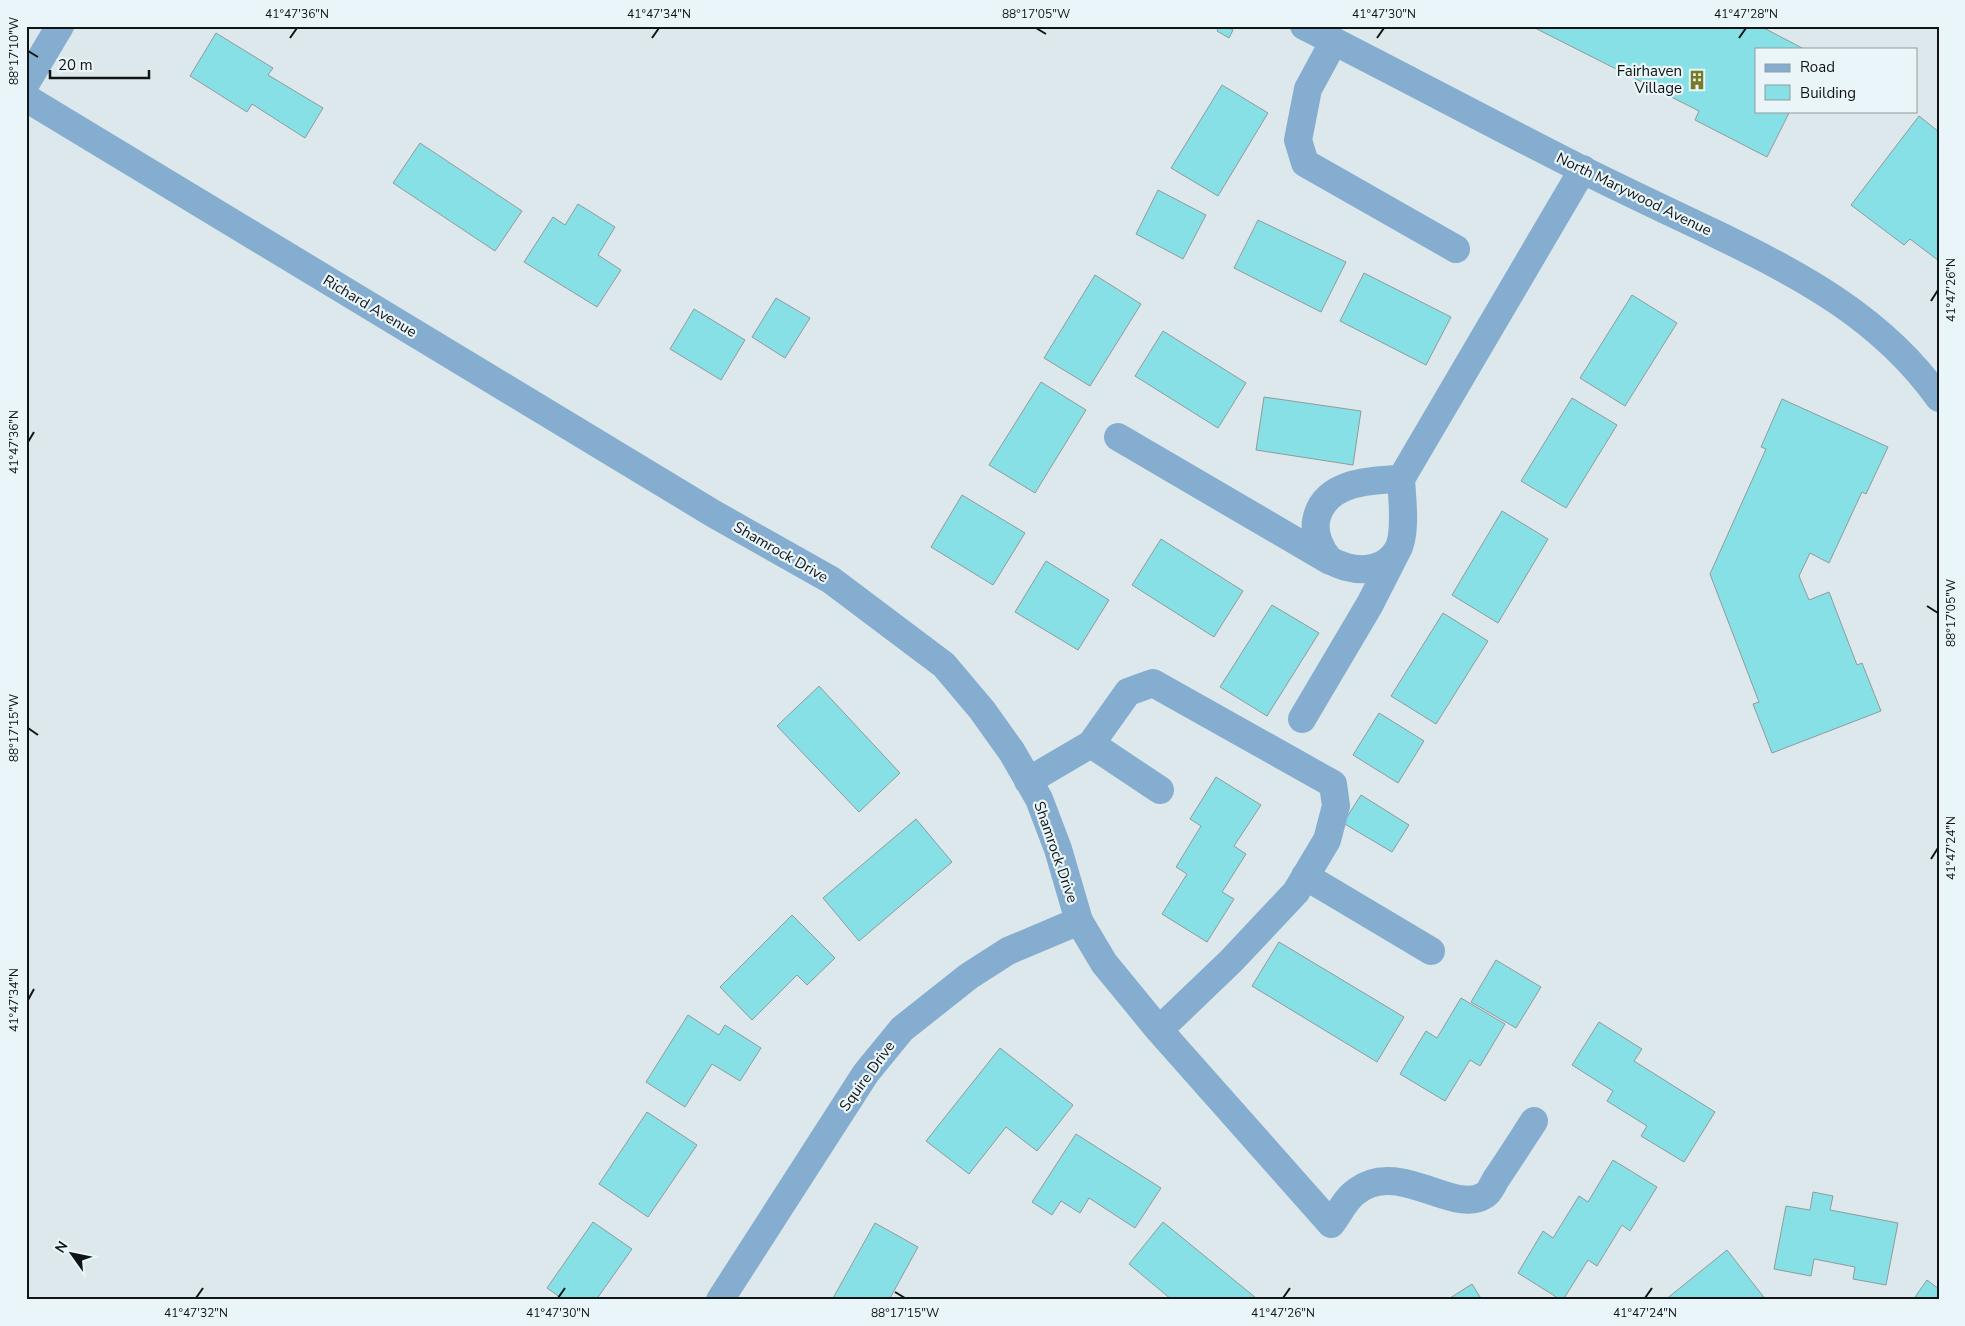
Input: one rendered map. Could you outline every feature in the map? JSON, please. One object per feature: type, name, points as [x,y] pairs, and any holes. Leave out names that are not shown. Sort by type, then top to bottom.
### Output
[{"type":"street","points":[[26,83],[60,26]]},
{"type":"street","name":"North Marywood Avenue","points":[[1304,26],[1583,169],[1771,261],[1838,300],[1874,328],[1904,355],[1939,398]]},
{"type":"street","points":[[1334,42],[1308,89],[1298,140],[1305,163],[1456,249]]},
{"type":"street","name":"Richard Avenue","points":[[26,98],[714,514]]},
{"type":"street","points":[[1302,719],[1370,604],[1398,550],[1402,535],[1401,479],[1583,169]]},
{"type":"street","points":[[1118,437],[1330,561],[1357,570],[1373,568],[1386,563],[1398,550]]},
{"type":"street","points":[[1330,561],[1321,547],[1315,531],[1318,510],[1326,500],[1339,489],[1352,484],[1373,480],[1401,479]]},
{"type":"street","name":"Shamrock Drive","points":[[714,514],[831,580],[944,665],[982,710],[1012,752],[1039,799],[1058,849],[1079,922],[1104,962],[1159,1030],[1331,1224],[1355,1192],[1366,1185],[1390,1181],[1412,1184],[1443,1196],[1470,1200],[1486,1195],[1534,1121]]},
{"type":"street","points":[[1028,781],[1091,744],[1128,692],[1153,683],[1333,784],[1336,806],[1326,840],[1296,892],[1231,961],[1159,1030]]},
{"type":"street","points":[[1091,744],[1160,790]]},
{"type":"street","points":[[1305,876],[1430,951]]},
{"type":"street","name":"Squire Drive","points":[[720,1300],[866,1073],[902,1030],[963,981],[1008,952],[1079,922]]},
{"type":"building","points":[[1219,26],[1226,26],[1233,30],[1229,38],[1217,31]]},
{"type":"building","name":"Fairhaven Village","points":[[1531,26],[1734,26],[1741,29],[1742,26],[1760,26],[1802,48],[1755,48],[1755,112],[1790,112],[1767,157],[1695,120],[1699,111]]},
{"type":"building","points":[[216,33],[273,68],[268,75],[323,108],[305,138],[252,104],[247,112],[190,76]]},
{"type":"building","points":[[1222,85],[1268,113],[1218,196],[1171,168]]},
{"type":"building","points":[[1919,116],[1939,132],[1939,261],[1910,239],[1904,245],[1851,205]]},
{"type":"building","points":[[420,143],[522,211],[495,251],[393,183]]},
{"type":"building","points":[[1158,190],[1206,215],[1183,259],[1136,234]]},
{"type":"building","points":[[578,204],[615,227],[598,255],[621,270],[597,307],[524,262],[553,217],[565,225]]},
{"type":"building","points":[[1258,220],[1346,262],[1321,312],[1234,268]]},
{"type":"building","points":[[1364,273],[1451,317],[1426,365],[1340,321]]},
{"type":"building","points":[[1095,275],[1141,304],[1090,386],[1044,358]]},
{"type":"building","points":[[1632,295],[1677,323],[1625,406],[1580,378]]},
{"type":"building","points":[[776,298],[810,318],[785,358],[752,337]]},
{"type":"building","points":[[694,309],[745,340],[721,380],[670,349]]},
{"type":"building","points":[[1163,331],[1246,383],[1218,428],[1135,376]]},
{"type":"building","points":[[1041,382],[1086,410],[1035,493],[989,465]]},
{"type":"building","points":[[1264,397],[1361,411],[1353,465],[1256,450]]},
{"type":"building","points":[[1572,398],[1617,425],[1566,508],[1521,481]]},
{"type":"building","points":[[1782,399],[1888,447],[1866,494],[1862,492],[1829,563],[1810,553],[1799,576],[1809,600],[1829,592],[1857,665],[1862,663],[1881,711],[1772,753],[1753,704],[1759,702],[1710,574],[1766,449],[1761,447]]},
{"type":"building","points":[[962,495],[1025,533],[993,585],[931,547]]},
{"type":"building","points":[[1502,511],[1548,539],[1498,623],[1452,595]]},
{"type":"building","points":[[1161,539],[1243,591],[1214,637],[1132,585]]},
{"type":"building","points":[[1046,561],[1109,600],[1078,650],[1015,612]]},
{"type":"building","points":[[1272,605],[1319,633],[1267,716],[1220,687]]},
{"type":"building","points":[[1443,613],[1488,641],[1436,724],[1391,696]]},
{"type":"building","points":[[819,686],[900,773],[859,812],[777,726]]},
{"type":"building","points":[[1379,713],[1424,741],[1398,783],[1353,755]]},
{"type":"building","points":[[1216,777],[1261,805],[1234,846],[1246,854],[1222,892],[1234,899],[1207,942],[1162,914],[1187,874],[1176,867],[1201,826],[1190,819]]},
{"type":"building","points":[[1361,795],[1409,825],[1392,852],[1343,823]]},
{"type":"building","points":[[916,819],[952,862],[859,941],[823,898]]},
{"type":"building","points":[[792,915],[835,958],[807,985],[797,975],[752,1020],[720,987]]},
{"type":"building","points":[[1279,942],[1404,1017],[1377,1062],[1252,986]]},
{"type":"building","points":[[1496,960],[1541,987],[1516,1028],[1471,1002]]},
{"type":"building","points":[[1461,998],[1505,1024],[1480,1066],[1470,1060],[1445,1101],[1400,1074],[1426,1031],[1437,1038]]},
{"type":"building","points":[[688,1015],[719,1035],[725,1025],[761,1048],[740,1081],[712,1064],[685,1107],[646,1082]]},
{"type":"building","points":[[1599,1022],[1642,1049],[1634,1061],[1715,1112],[1684,1162],[1641,1136],[1647,1126],[1607,1101],[1613,1091],[1572,1065]]},
{"type":"building","points":[[1000,1048],[1073,1105],[1037,1151],[1006,1127],[969,1174],[926,1141]]},
{"type":"building","points":[[647,1112],[697,1145],[648,1217],[599,1184]]},
{"type":"building","points":[[1076,1134],[1161,1188],[1135,1228],[1089,1198],[1080,1213],[1061,1201],[1052,1215],[1032,1202]]},
{"type":"building","points":[[1613,1160],[1657,1187],[1630,1231],[1622,1225],[1597,1266],[1588,1260],[1563,1300],[1561,1300],[1518,1273],[1543,1231],[1553,1238],[1579,1196],[1588,1202]]},
{"type":"building","points":[[1813,1192],[1833,1196],[1830,1210],[1898,1223],[1886,1285],[1853,1279],[1855,1267],[1814,1259],[1811,1276],[1774,1269],[1786,1206],[1810,1210]]},
{"type":"building","points":[[593,1222],[632,1249],[596,1300],[564,1300],[547,1288]]},
{"type":"building","points":[[1163,1222],[1256,1298],[1254,1300],[1172,1300],[1129,1264]]},
{"type":"building","points":[[875,1223],[918,1247],[889,1300],[832,1300]]},
{"type":"building","points":[[1727,1250],[1766,1300],[1665,1300]]},
{"type":"building","points":[[1927,1280],[1939,1289],[1939,1300],[1913,1300]]},
{"type":"building","points":[[1472,1284],[1482,1300],[1447,1300]]},
{"type":"place","name":"Fairhaven Village","points":[[1697,80]]}]
